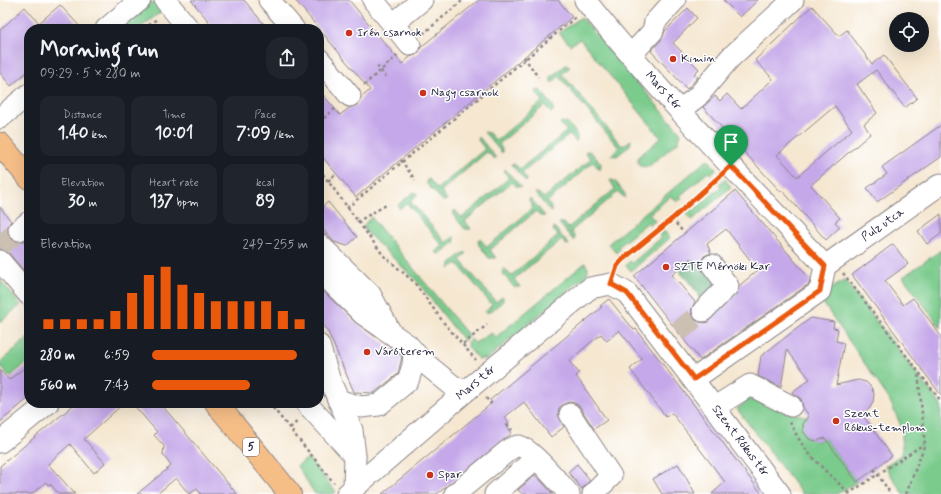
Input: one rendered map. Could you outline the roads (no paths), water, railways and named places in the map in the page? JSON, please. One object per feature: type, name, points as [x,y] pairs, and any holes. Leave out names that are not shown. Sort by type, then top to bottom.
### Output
[{"type":"main road","points":[[0,144],[24,172]]},
{"type":"main road","name":"5","points":[[220,408],[290,494]]},
{"type":"street","points":[[112,24],[140,0]]},
{"type":"street","points":[[165,0],[184,24]]},
{"type":"street","points":[[270,0],[290,24]]},
{"type":"street","points":[[373,0],[410,45]]},
{"type":"street","points":[[393,24],[422,0]]},
{"type":"street","points":[[631,54],[653,31],[655,22],[675,0]]},
{"type":"street","points":[[680,110],[697,97],[730,58],[793,0]]},
{"type":"street","name":"Mars tér","points":[[587,2],[680,110],[825,266]]},
{"type":"street","points":[[324,66],[350,96]]},
{"type":"street","points":[[0,118],[24,98]]},
{"type":"street","name":"Pulz utca","points":[[825,266],[941,184]]},
{"type":"street","points":[[324,249],[370,294],[392,334]]},
{"type":"street","points":[[0,261],[24,289]]},
{"type":"street","points":[[702,311],[728,286],[712,265]]},
{"type":"street","points":[[697,383],[820,291],[825,266]]},
{"type":"street","points":[[324,275],[363,314],[408,345],[453,386],[466,391]]},
{"type":"street","name":"Mars tér","points":[[347,490],[590,288],[611,284]]},
{"type":"street","name":"Szent Rókus tér","points":[[611,284],[627,293],[672,337],[697,383],[780,494]]},
{"type":"street","points":[[338,400],[361,407],[379,405],[408,381],[413,365],[414,352]]},
{"type":"street","points":[[325,374],[352,430],[355,456],[347,490]]},
{"type":"street","points":[[715,407],[750,385],[786,404]]},
{"type":"street","points":[[0,442],[42,408]]},
{"type":"street","points":[[303,411],[355,456]]},
{"type":"street","points":[[570,414],[611,476],[593,494]]},
{"type":"street","points":[[455,494],[510,449],[518,446],[525,448],[535,459],[549,470],[569,494]]},
{"type":"street","points":[[495,494],[535,459]]},
{"type":"tunnel","points":[[0,247],[19,230]]},
{"type":"tunnel","points":[[678,332],[703,311]]},
{"type":"place","name":"Irén csarnok","points":[[349,33]]},
{"type":"place","name":"Kimin","points":[[673,59]]},
{"type":"place","name":"Nagy csarnok","points":[[423,93]]},
{"type":"place","name":"SZTE Mérnöki Kar","points":[[666,267]]},
{"type":"place","name":"Váróterem","points":[[367,352]]},
{"type":"place","name":"Szent Rókus-templom","points":[[836,421]]},
{"type":"place","name":"Spar","points":[[430,475]]}]
